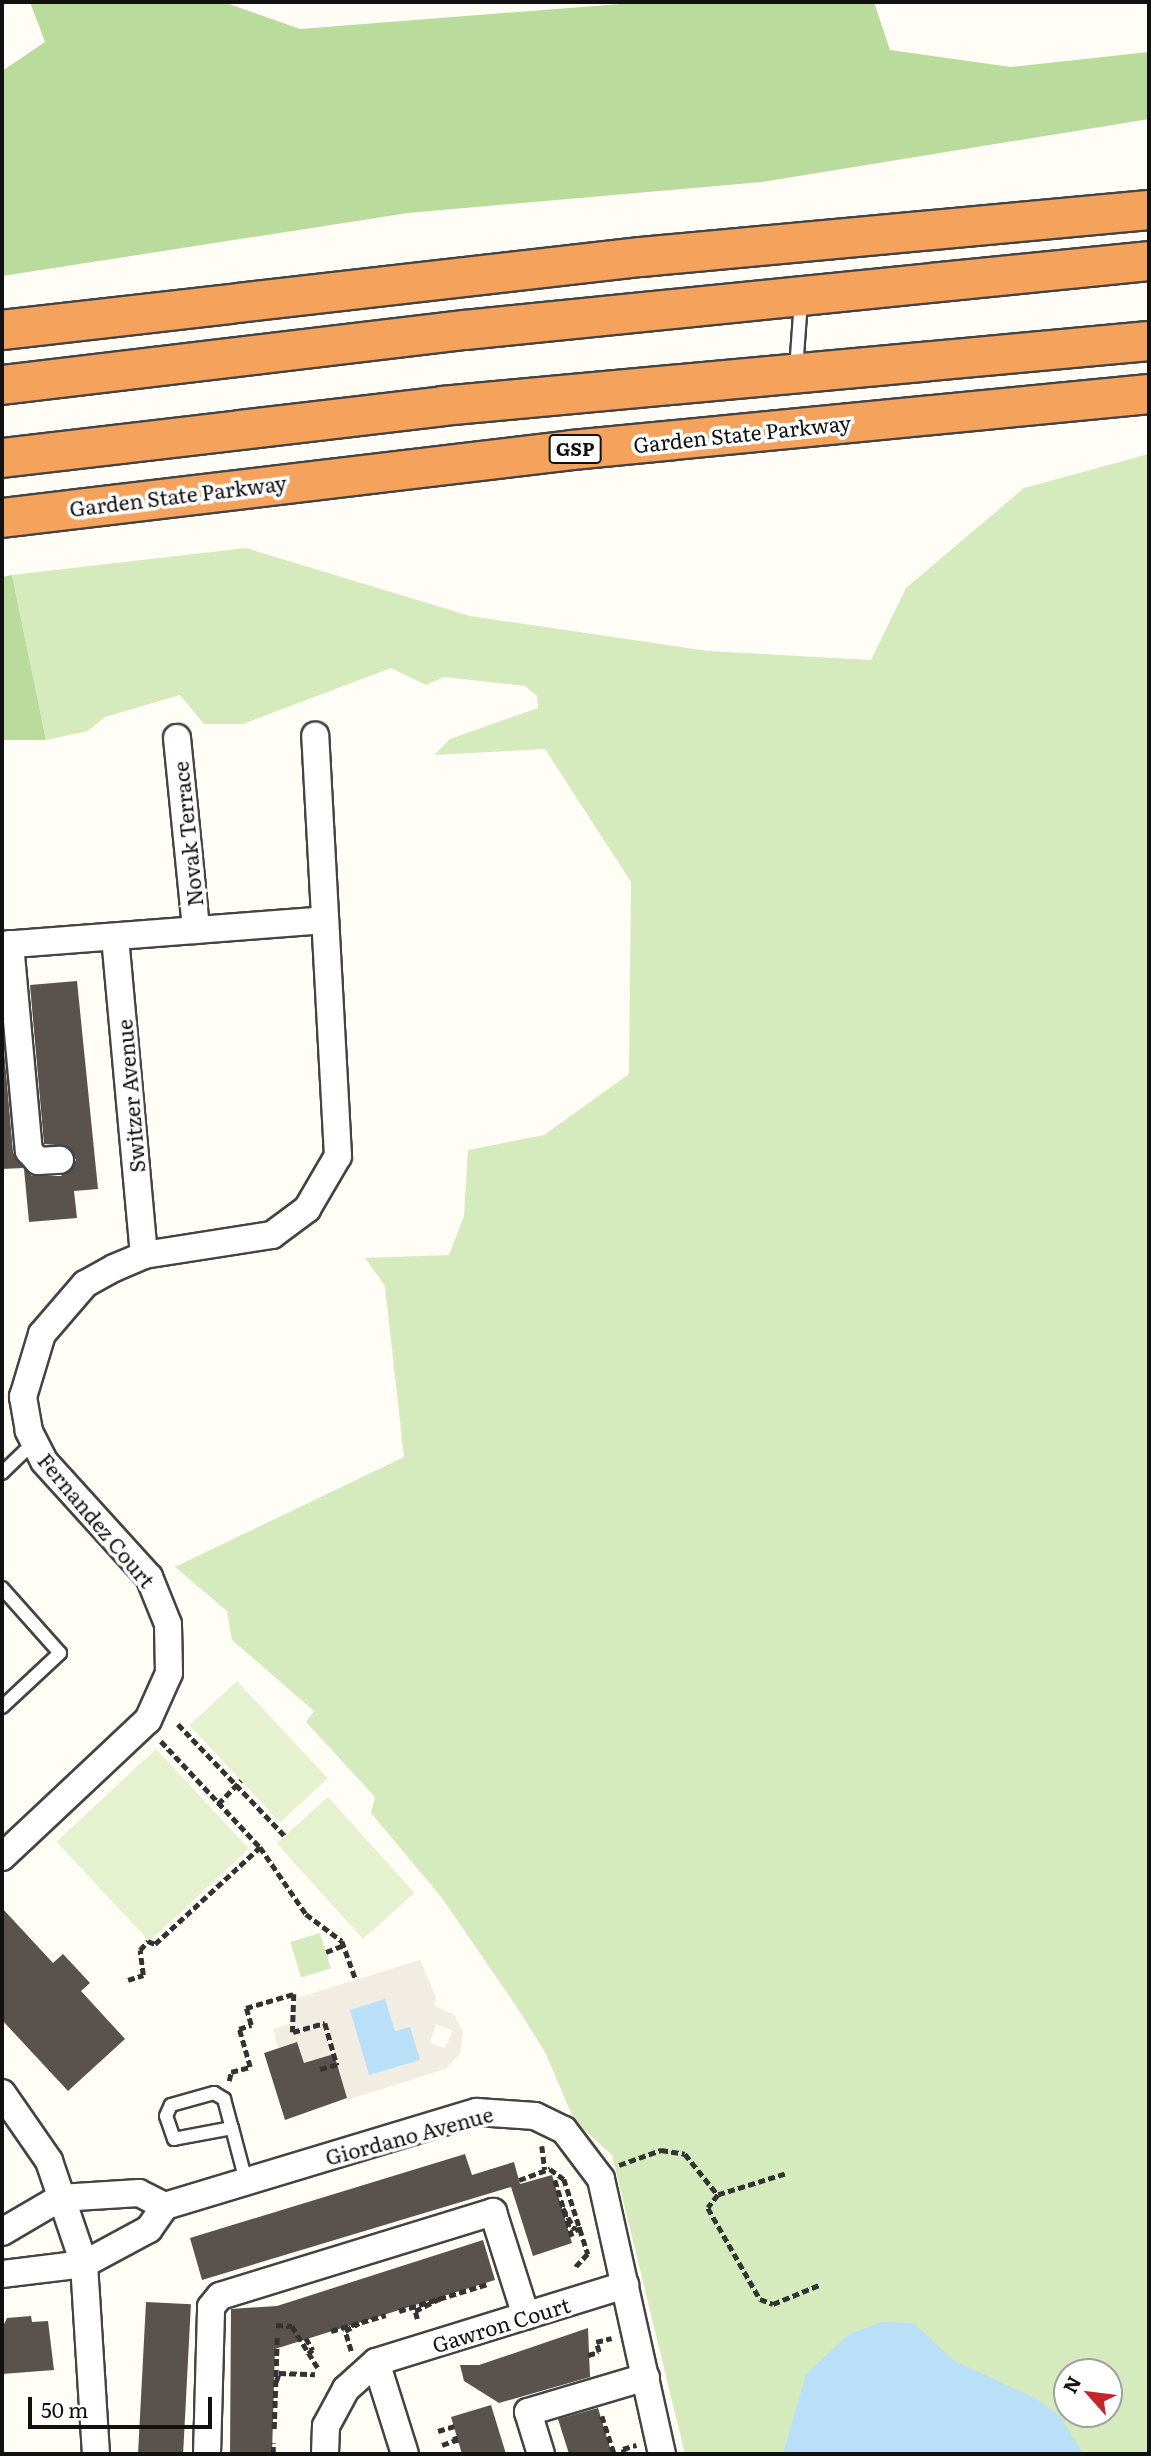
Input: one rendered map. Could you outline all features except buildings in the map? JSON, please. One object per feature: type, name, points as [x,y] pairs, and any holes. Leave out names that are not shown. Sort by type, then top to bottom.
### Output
[{"type":"highway","points":[[2,330],[654,256],[1149,210]]},
{"type":"highway","points":[[2,385],[1149,261]]},
{"type":"highway","points":[[2,458],[796,370],[1149,341]]},
{"type":"highway","name":"Garden State Parkway","points":[[2,518],[560,451],[1149,394]]},
{"type":"street","name":"Fernandez Court","points":[[2,1857],[148,1720],[169,1673],[168,1624],[149,1577],[44,1461],[34,1442],[23,1397],[42,1334],[85,1284],[144,1255],[272,1235],[307,1209],[338,1156],[315,736]]},
{"type":"street","name":"Novak Terrace","points":[[177,738],[196,930]]},
{"type":"street","points":[[61,1160],[38,1161],[29,1151],[6,945],[325,920]]},
{"type":"street","name":"Switzer Avenue","points":[[115,937],[144,1255]]},
{"type":"street","points":[[2,2093],[49,2161],[84,2264],[96,2454]]},
{"type":"street","name":"Giordano Avenue","points":[[164,2206],[477,2112],[505,2110],[564,2130],[598,2173],[646,2377],[653,2449]]},
{"type":"street","points":[[2,2232],[60,2198],[139,2193],[164,2206],[149,2229],[84,2264],[2,2274]]},
{"type":"street","points":[[207,2454],[211,2307],[220,2295],[493,2212],[526,2316]]},
{"type":"street","name":"Gawron Court","points":[[325,2454],[326,2426],[346,2389],[376,2362],[625,2285]]},
{"type":"street","points":[[376,2362],[405,2454]]},
{"type":"street","points":[[541,2454],[528,2412],[646,2377]]},
{"type":"lane","points":[[796,370],[801,297]]},
{"type":"lane","points":[[2,1473],[34,1442]]},
{"type":"lane","points":[[2,1588],[60,1653],[2,1707]]},
{"type":"lane","points":[[232,2128],[179,2141],[166,2116],[171,2105],[215,2093],[224,2099],[232,2128],[246,2181]]},
{"type":"path","points":[[178,1724],[238,1783],[286,1837]]},
{"type":"path","points":[[161,1741],[260,1847],[292,1898],[344,1945],[356,1980]]},
{"type":"path","points":[[209,1805],[238,1783]]},
{"type":"path","points":[[128,1980],[143,1976],[140,1950],[148,1941],[155,1944],[260,1847]]},
{"type":"path","points":[[326,1952],[344,1945]]},
{"type":"path","points":[[224,2099],[231,2072],[250,2067],[239,2029],[251,2025],[246,2008],[295,1994],[293,2032],[325,2023],[337,2065],[318,2070]]},
{"type":"path","points":[[541,2138],[545,2170]]},
{"type":"path","points":[[598,2173],[661,2151],[685,2154],[718,2195]]},
{"type":"path","points":[[519,2180],[545,2170],[564,2179],[583,2228],[588,2254],[575,2268]]},
{"type":"path","points":[[785,2174],[718,2195],[708,2208],[760,2298],[773,2304],[819,2285]]},
{"type":"path","points":[[555,2182],[563,2208],[575,2230],[583,2228]]},
{"type":"path","points":[[563,2208],[570,2232]]},
{"type":"path","points":[[417,2319],[415,2311],[456,2292],[486,2284]]},
{"type":"path","points":[[404,2309],[443,2297]]},
{"type":"path","points":[[335,2330],[382,2315]]},
{"type":"path","points":[[351,2351],[345,2331],[358,2323]]},
{"type":"path","points":[[276,2325],[292,2326],[318,2368]]},
{"type":"path","points":[[588,2355],[599,2352],[596,2342],[619,2336]]},
{"type":"path","points":[[274,2427],[276,2338]]},
{"type":"path","points":[[306,2338],[313,2350],[308,2354]]},
{"type":"path","points":[[275,2389],[279,2373],[315,2374]]},
{"type":"path","points":[[603,2421],[613,2454]]},
{"type":"path","points":[[438,2431],[454,2426]]},
{"type":"path","points":[[442,2445],[457,2440]]},
{"type":"path","points":[[273,2446],[273,2454]]},
{"type":"path","points":[[624,2454],[623,2449],[653,2449]]},
{"type":"green space","points":[[30,2],[223,2],[300,29],[646,2],[874,2],[890,50],[1011,67],[1149,52],[1149,119],[762,182],[408,213],[2,276],[2,71],[45,42]]},
{"type":"green space","points":[[1149,454],[1149,2454],[685,2454],[612,2155],[575,2122],[545,2052],[516,2006],[442,1898],[371,1813],[375,1797],[306,1722],[314,1711],[232,1640],[227,1611],[175,1567],[404,1457],[385,1286],[365,1258],[449,1255],[464,1216],[468,1150],[544,1135],[629,1074],[631,882],[545,749],[434,755],[450,739],[538,708],[537,696],[525,686],[444,677],[426,685],[391,668],[243,724],[204,724],[180,695],[105,717],[88,731],[46,740],[12,575],[246,548],[470,616],[708,651],[871,660],[906,588],[1024,488]]},
{"type":"green space","points":[[12,575],[46,740],[2,740],[2,577]]},
{"type":"green space","points":[[237,1681],[328,1778],[280,1823],[189,1725]]},
{"type":"green space","points":[[156,1749],[249,1848],[149,1941],[57,1842]]},
{"type":"green space","points":[[328,1797],[414,1893],[363,1939],[277,1843]]},
{"type":"green space","points":[[320,1933],[331,1968],[301,1977],[290,1942]]},
{"type":"shaded area","points":[[420,1960],[436,1997],[434,2006],[453,2014],[463,2031],[460,2054],[445,2069],[347,2100],[338,2069],[304,2063],[297,2042],[278,2048],[273,2029],[292,2023],[297,1998]],"holes":[[[385,1999],[395,2032],[410,2027],[370,2075]],[[436,2024],[453,2031],[445,2048],[430,2043]]]},
{"type":"water","points":[[385,1999],[395,2031],[410,2027],[420,2060],[369,2075],[350,2010]]},
{"type":"water","points":[[882,2322],[914,2323],[953,2360],[1037,2399],[1053,2411],[1053,2428],[1068,2428],[1083,2454],[783,2454],[806,2374],[849,2334]]}]
